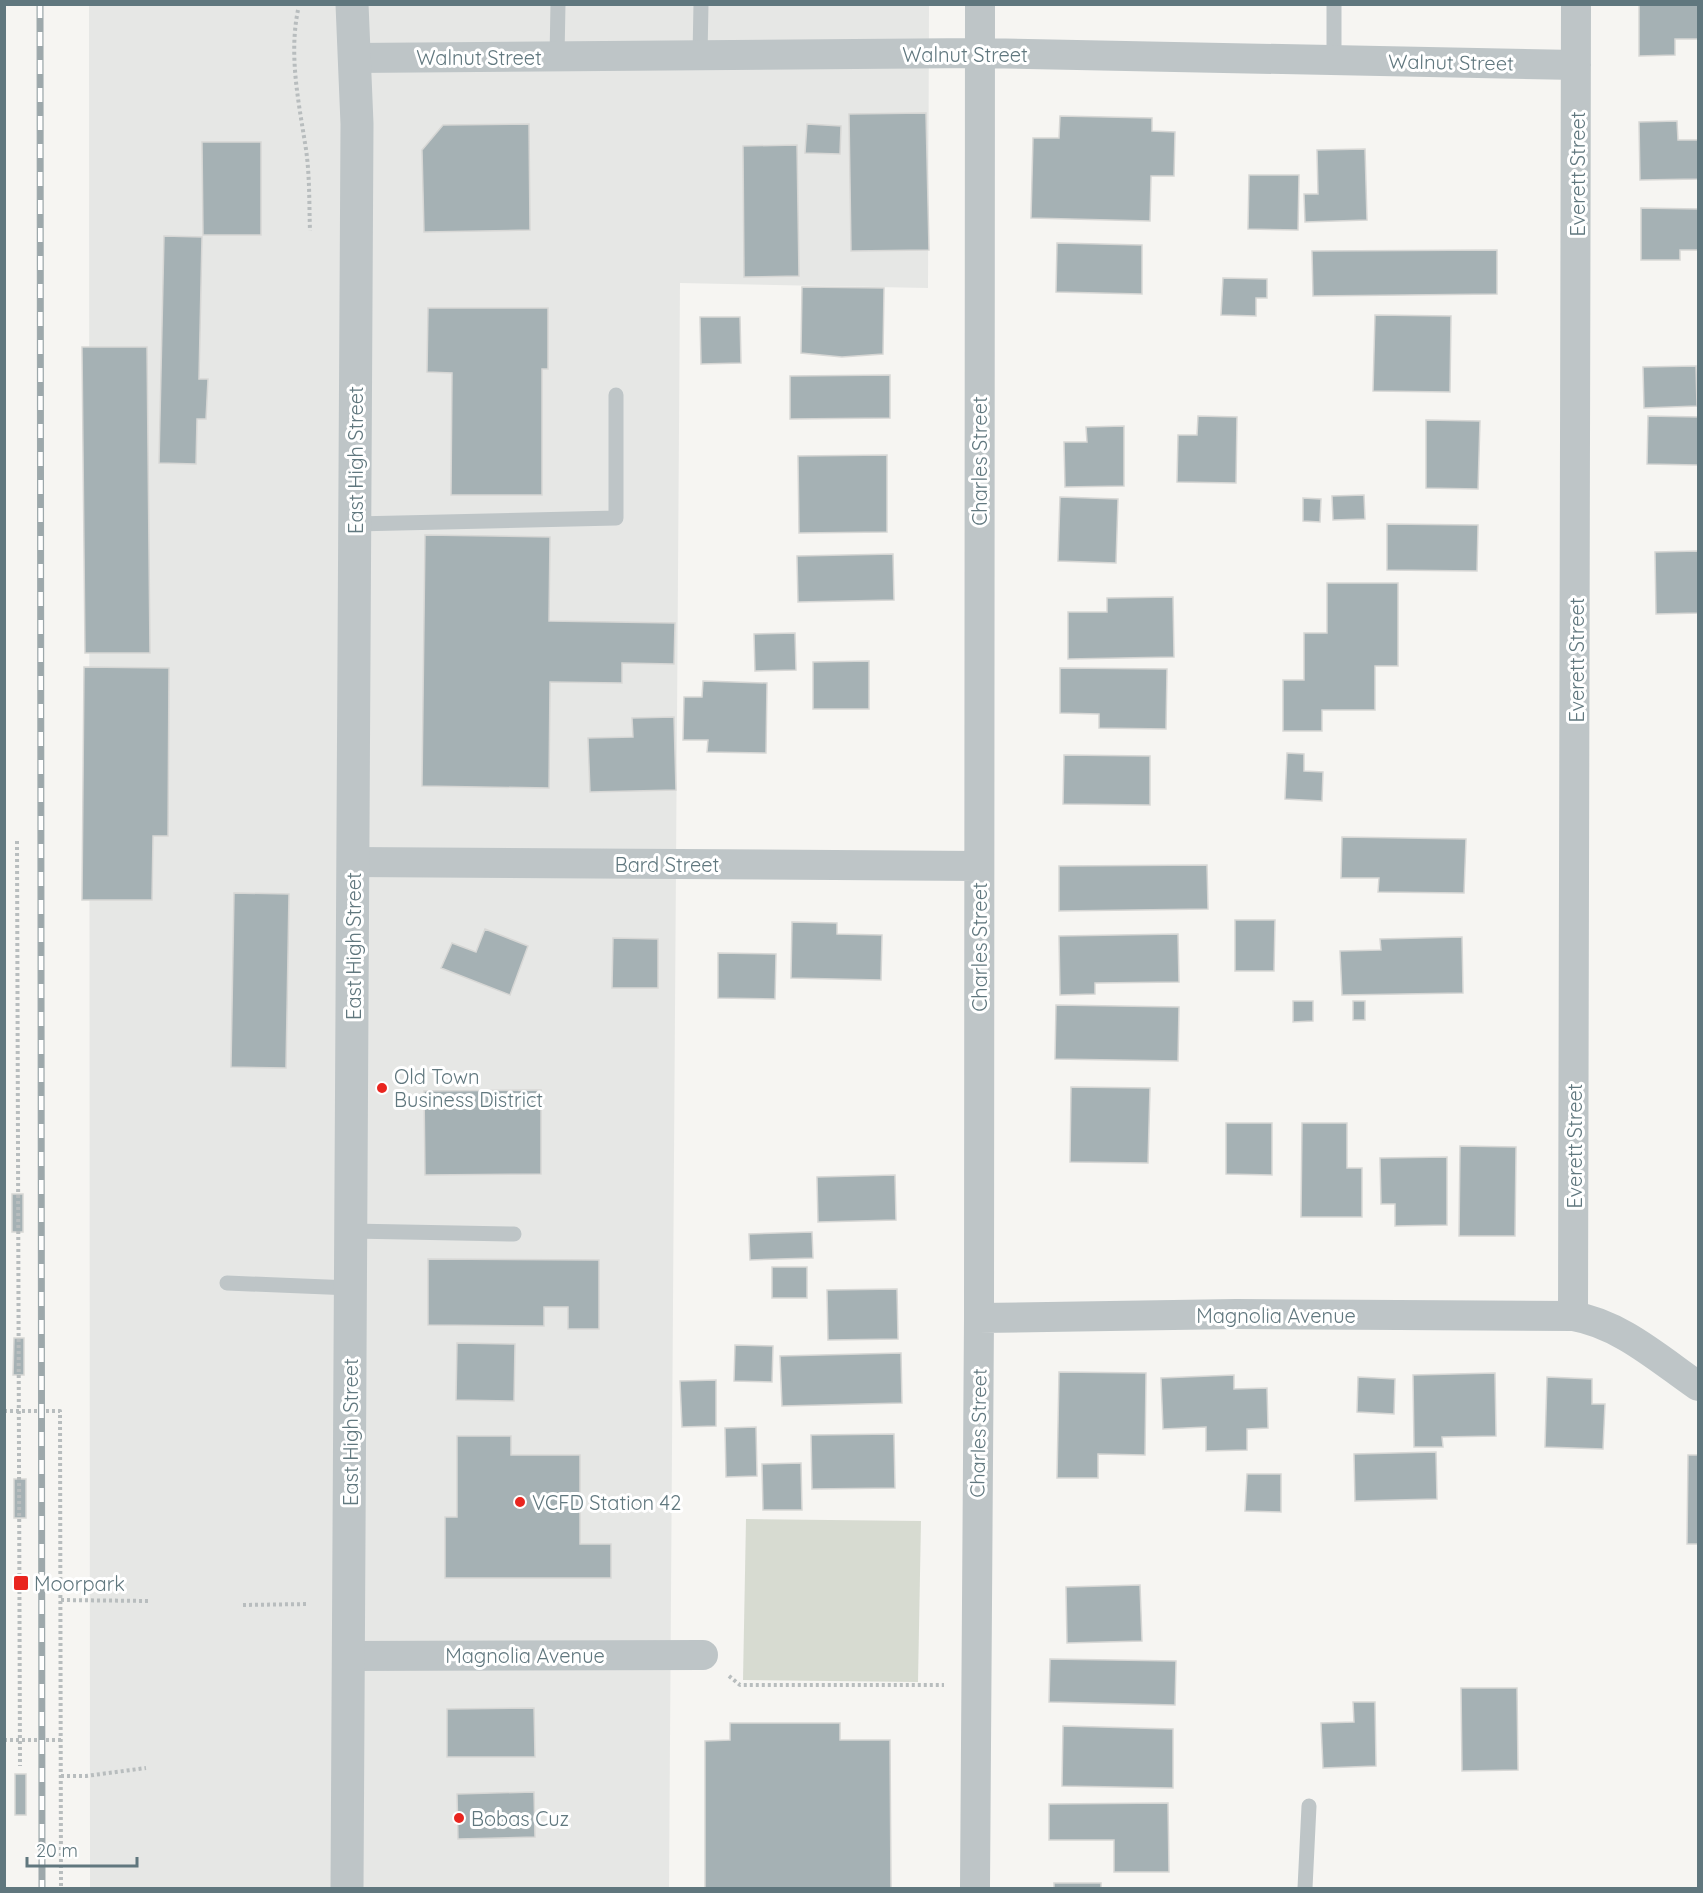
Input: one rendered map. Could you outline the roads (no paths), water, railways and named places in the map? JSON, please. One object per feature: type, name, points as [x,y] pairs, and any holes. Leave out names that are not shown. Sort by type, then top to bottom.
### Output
[{"type":"street","name":"East High Street","points":[[347,1888],[357,124],[352,4]]},
{"type":"street","name":"Charles Street","points":[[975,1888],[979,1318],[980,4]]},
{"type":"street","name":"Everett Street","points":[[1573,1316],[1576,4]]},
{"type":"street","name":"Walnut Street","points":[[354,58],[979,53],[1576,64]]},
{"type":"street","name":"Bard Street","points":[[354,862],[979,866]]},
{"type":"street","name":"Magnolia Avenue","points":[[979,1318],[1236,1314],[1573,1316],[1592,1319],[1612,1327],[1698,1386]]},
{"type":"street","name":"Magnolia Avenue","points":[[348,1656],[703,1655]]},
{"type":"lane","points":[[557,57],[558,4]]},
{"type":"lane","points":[[700,55],[701,4]]},
{"type":"lane","points":[[1334,4],[1334,60]]},
{"type":"lane","points":[[355,524],[616,518],[616,395]]},
{"type":"lane","points":[[351,1231],[514,1234]]},
{"type":"lane","points":[[227,1283],[351,1288]]},
{"type":"lane","points":[[1305,1888],[1309,1806]]},
{"type":"railway","points":[[40,4],[42,1888]]},
{"type":"place","name":"Old Town Business District","points":[[382,1088]]},
{"type":"place","name":"VCFD Station 42","points":[[520,1502]]},
{"type":"place","name":"Moorpark","points":[[21,1583]]},
{"type":"place","name":"Bobas Cuz","points":[[459,1818]]}]
